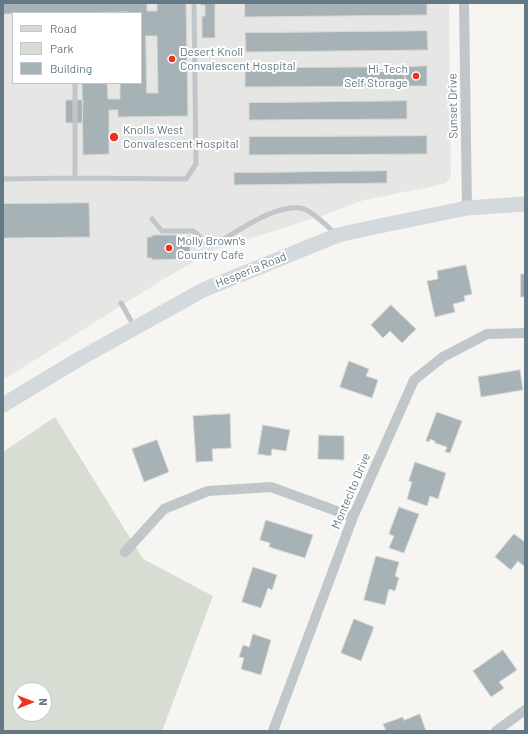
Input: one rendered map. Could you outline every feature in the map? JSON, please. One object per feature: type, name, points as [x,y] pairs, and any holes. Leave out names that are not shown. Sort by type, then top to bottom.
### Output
[{"type":"main road","name":"Hesperia Road","points":[[3,405],[79,359],[203,290],[338,236],[467,208],[525,204]]},
{"type":"street","name":"Sunset Drive","points":[[464,3],[467,208]]},
{"type":"street","name":"Montecito Drive","points":[[273,731],[353,517],[414,380],[443,357],[487,334],[525,333]]},
{"type":"street","points":[[125,552],[164,510],[208,490],[271,487],[353,517]]},
{"type":"street","points":[[496,731],[525,710]]},
{"type":"lane","points":[[3,179],[186,179],[196,164],[194,3]]},
{"type":"lane","points":[[75,84],[75,178]]},
{"type":"lane","points":[[152,220],[162,231],[193,231],[203,242],[209,244],[219,242],[262,218],[282,209],[295,207],[306,209],[338,236]]},
{"type":"lane","points":[[121,303],[135,328]]},
{"type":"shaded area","points":[[3,3],[449,3],[451,176],[446,183],[364,200],[324,215],[217,249],[167,277],[3,380]]},
{"type":"green space","points":[[55,417],[143,559],[213,596],[162,731],[3,731],[3,452]]},
{"type":"building","name":"Desert Knoll Convalescent Hospital","points":[[3,3],[147,3],[147,11],[157,11],[157,3],[186,3],[188,116],[118,117],[118,110],[109,110],[109,154],[83,155],[82,84],[107,84],[108,99],[120,99],[120,84],[142,84],[142,12],[12,12],[12,14],[3,14]],"holes":[[[146,36],[157,36],[158,93],[147,93]]]},
{"type":"building","points":[[201,3],[215,3],[215,38],[202,38],[202,16],[205,16],[205,5],[201,5]]},
{"type":"building","points":[[245,3],[427,3],[427,15],[245,17]]},
{"type":"building","points":[[427,31],[428,50],[246,52],[245,33]]},
{"type":"building","name":"Hi-Tech Self Storage","points":[[427,66],[427,86],[405,86],[405,67]]},
{"type":"building","points":[[405,67],[405,86],[245,87],[245,68]]},
{"type":"building","points":[[66,100],[83,100],[82,123],[66,123]]},
{"type":"building","points":[[407,101],[407,119],[249,120],[249,103]]},
{"type":"building","points":[[427,136],[427,154],[249,155],[249,137]]},
{"type":"building","points":[[387,171],[387,183],[234,185],[234,173]]},
{"type":"building","points":[[89,203],[90,237],[3,238],[3,204]]},
{"type":"building","name":"Molly Brown's Country Cafe","points":[[152,235],[177,235],[177,238],[190,237],[190,258],[152,260],[152,258],[147,258],[147,237],[152,237]]},
{"type":"building","points":[[466,265],[472,294],[464,296],[465,301],[453,304],[455,312],[435,317],[427,281],[438,279],[437,271]]},
{"type":"building","points":[[521,274],[525,274],[525,297],[521,297]]},
{"type":"building","points":[[391,305],[416,329],[402,343],[390,331],[383,338],[371,325]]},
{"type":"building","points":[[349,361],[369,369],[366,376],[378,380],[372,398],[340,387]]},
{"type":"building","points":[[520,370],[523,390],[481,397],[478,377]]},
{"type":"building","points":[[437,412],[462,421],[450,453],[445,452],[447,447],[435,443],[435,441],[430,439],[429,442],[426,441]]},
{"type":"building","points":[[230,414],[231,448],[212,449],[213,461],[196,462],[193,416]]},
{"type":"building","points":[[263,425],[290,430],[286,451],[272,449],[271,456],[258,454]]},
{"type":"building","points":[[319,435],[344,436],[344,460],[318,459]]},
{"type":"building","points":[[157,440],[169,472],[144,482],[132,449]]},
{"type":"building","points":[[415,462],[446,473],[438,499],[430,496],[427,506],[407,499],[412,482],[409,481]]},
{"type":"building","points":[[399,507],[419,514],[404,553],[389,548],[394,536],[389,534]]},
{"type":"building","points":[[266,520],[313,535],[305,558],[269,547],[270,543],[260,540]]},
{"type":"building","points":[[514,534],[525,542],[525,567],[518,561],[511,570],[495,557]]},
{"type":"building","points":[[376,556],[399,562],[395,576],[399,578],[395,591],[389,589],[385,605],[364,600]]},
{"type":"building","points":[[253,567],[277,575],[272,590],[268,588],[261,608],[242,602]]},
{"type":"building","points":[[354,619],[374,627],[361,661],[341,653]]},
{"type":"building","points":[[253,634],[271,640],[261,675],[241,669],[244,658],[239,657],[243,645],[249,647]]},
{"type":"building","points":[[503,650],[517,670],[499,682],[504,688],[491,697],[473,671]]},
{"type":"building","points":[[420,714],[426,731],[386,731],[383,724],[403,717],[404,720]]},
{"type":"place","name":"Desert Knoll Convalescent Hospital","points":[[172,59]]},
{"type":"place","name":"Hi-Tech Self Storage","points":[[416,76]]},
{"type":"place","name":"Knolls West Convalescent Hospital","points":[[114,137]]},
{"type":"place","name":"Molly Brown's Country Cafe","points":[[169,248]]}]
